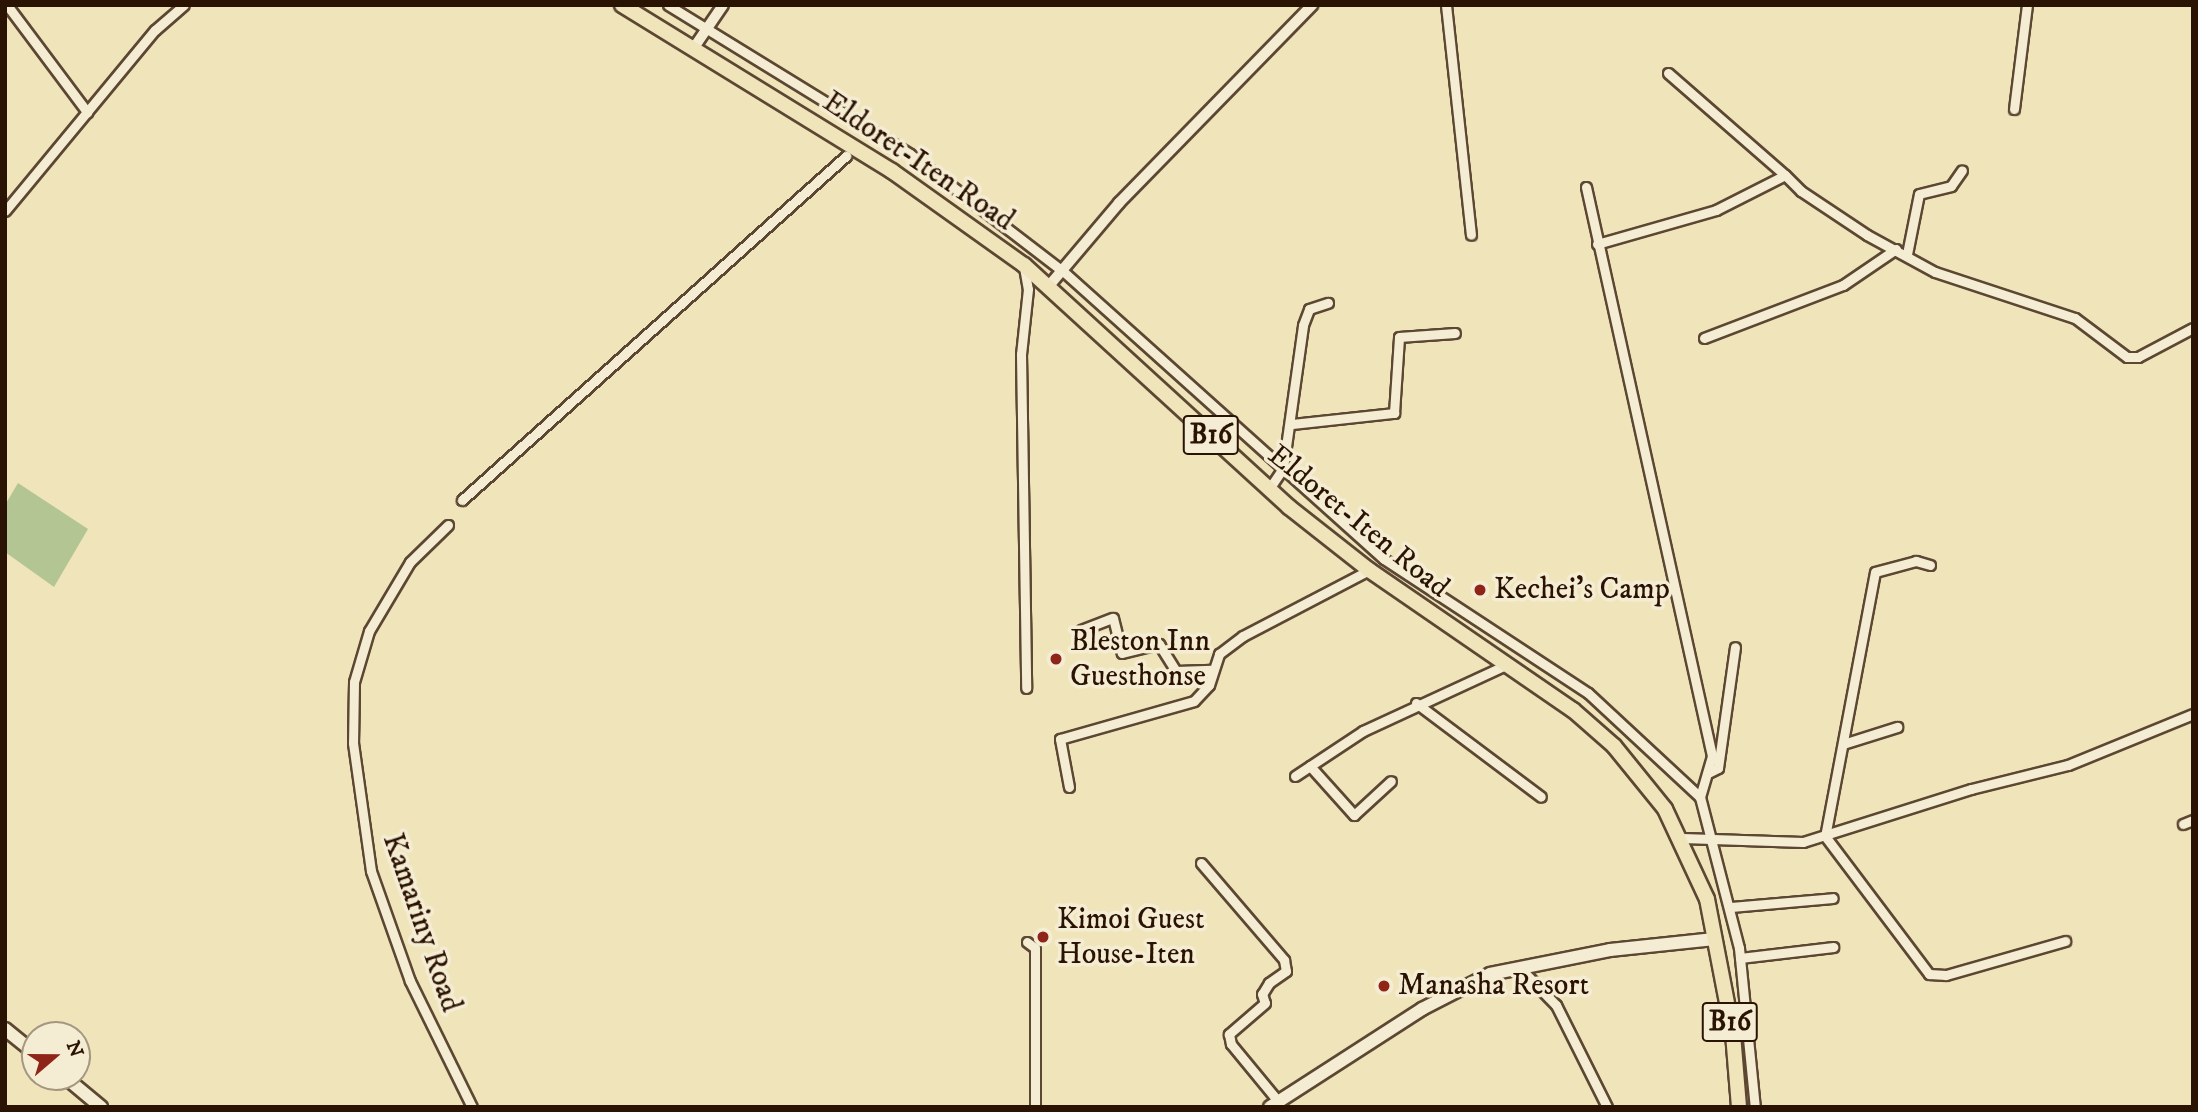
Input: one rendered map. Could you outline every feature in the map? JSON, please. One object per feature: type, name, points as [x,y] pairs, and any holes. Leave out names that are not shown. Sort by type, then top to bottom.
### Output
[{"type":"main road","name":"Eldoret-Iten Road","points":[[622,5],[892,171],[1024,265],[1269,489],[1369,570],[1573,710],[1614,746],[1640,774],[1682,838],[1707,900],[1732,1034],[1739,1107]]},
{"type":"main road","points":[[1274,1104],[1472,981],[1514,969],[1610,950],[1714,939]]},
{"type":"main road","points":[[5,1029],[21,1042]]},
{"type":"main road","points":[[82,1091],[101,1107]]},
{"type":"street","points":[[7,5],[87,112]]},
{"type":"street","points":[[5,211],[155,30],[184,5]]},
{"type":"street","points":[[668,5],[910,154],[1064,272],[1384,559],[1588,694],[1699,797],[1731,907],[1740,957],[1755,1107]]},
{"type":"street","points":[[693,49],[723,5]]},
{"type":"street","points":[[1048,287],[1064,272],[1119,204],[1312,5]]},
{"type":"street","points":[[1446,5],[1471,235]]},
{"type":"street","points":[[2014,109],[2026,5]]},
{"type":"street","points":[[1668,73],[1785,175],[1856,228],[1907,254],[1935,272],[2075,318],[2127,357],[2138,357],[2193,328]]},
{"type":"street","points":[[462,500],[846,156]]},
{"type":"street","points":[[1907,254],[1919,194],[1951,186],[1962,170]]},
{"type":"street","points":[[1597,244],[1716,210],[1785,175]]},
{"type":"street","points":[[1586,187],[1712,755],[1710,772],[1699,797]]},
{"type":"street","points":[[1703,338],[1843,285],[1896,249]]},
{"type":"street","points":[[1024,265],[1028,289],[1021,354],[1026,688]]},
{"type":"street","points":[[1269,489],[1283,468],[1292,424],[1303,325],[1309,309],[1328,303]]},
{"type":"street","points":[[1292,424],[1394,413],[1399,337],[1455,333]]},
{"type":"street","name":"Kamariny Road","points":[[449,524],[410,562],[369,631],[354,682],[353,743],[371,871],[410,981],[472,1107]]},
{"type":"street","points":[[1930,565],[1916,561],[1875,572],[1825,836],[1929,974],[1946,975],[2065,941]]},
{"type":"street","points":[[1069,787],[1060,739],[1194,701],[1204,694],[1219,654],[1243,636],[1369,570]]},
{"type":"street","points":[[1081,630],[1113,618],[1122,653],[1158,644],[1176,671],[1212,670]]},
{"type":"street","points":[[1710,772],[1718,768],[1735,647]]},
{"type":"street","points":[[1295,776],[1416,703],[1506,664]]},
{"type":"street","points":[[1416,703],[1541,797]]},
{"type":"street","points":[[1682,838],[1782,843],[1825,836],[1971,789],[2068,765],[2193,714]]},
{"type":"street","points":[[1843,744],[1897,727]]},
{"type":"street","points":[[1310,766],[1354,816],[1391,781]]},
{"type":"street","points":[[2183,824],[2193,820]]},
{"type":"street","points":[[1201,863],[1284,960],[1286,971],[1269,983],[1262,994],[1265,1003],[1228,1034],[1231,1044],[1274,1104]]},
{"type":"street","points":[[1731,907],[1833,898]]},
{"type":"street","points":[[1027,942],[1035,948],[1035,1107]]},
{"type":"street","points":[[1740,957],[1833,947]]},
{"type":"street","points":[[1514,969],[1556,1005],[1607,1107]]},
{"type":"green space","points":[[18,483],[88,529],[54,587],[5,552],[5,505]]},
{"type":"place","name":"Kechei's Camp","points":[[1480,590]]},
{"type":"place","name":"Bleston Inn Guesthonse","points":[[1056,659]]},
{"type":"place","name":"Kimoi Guest House-Iten","points":[[1043,937]]},
{"type":"place","name":"Manasha Resort","points":[[1384,986]]}]
